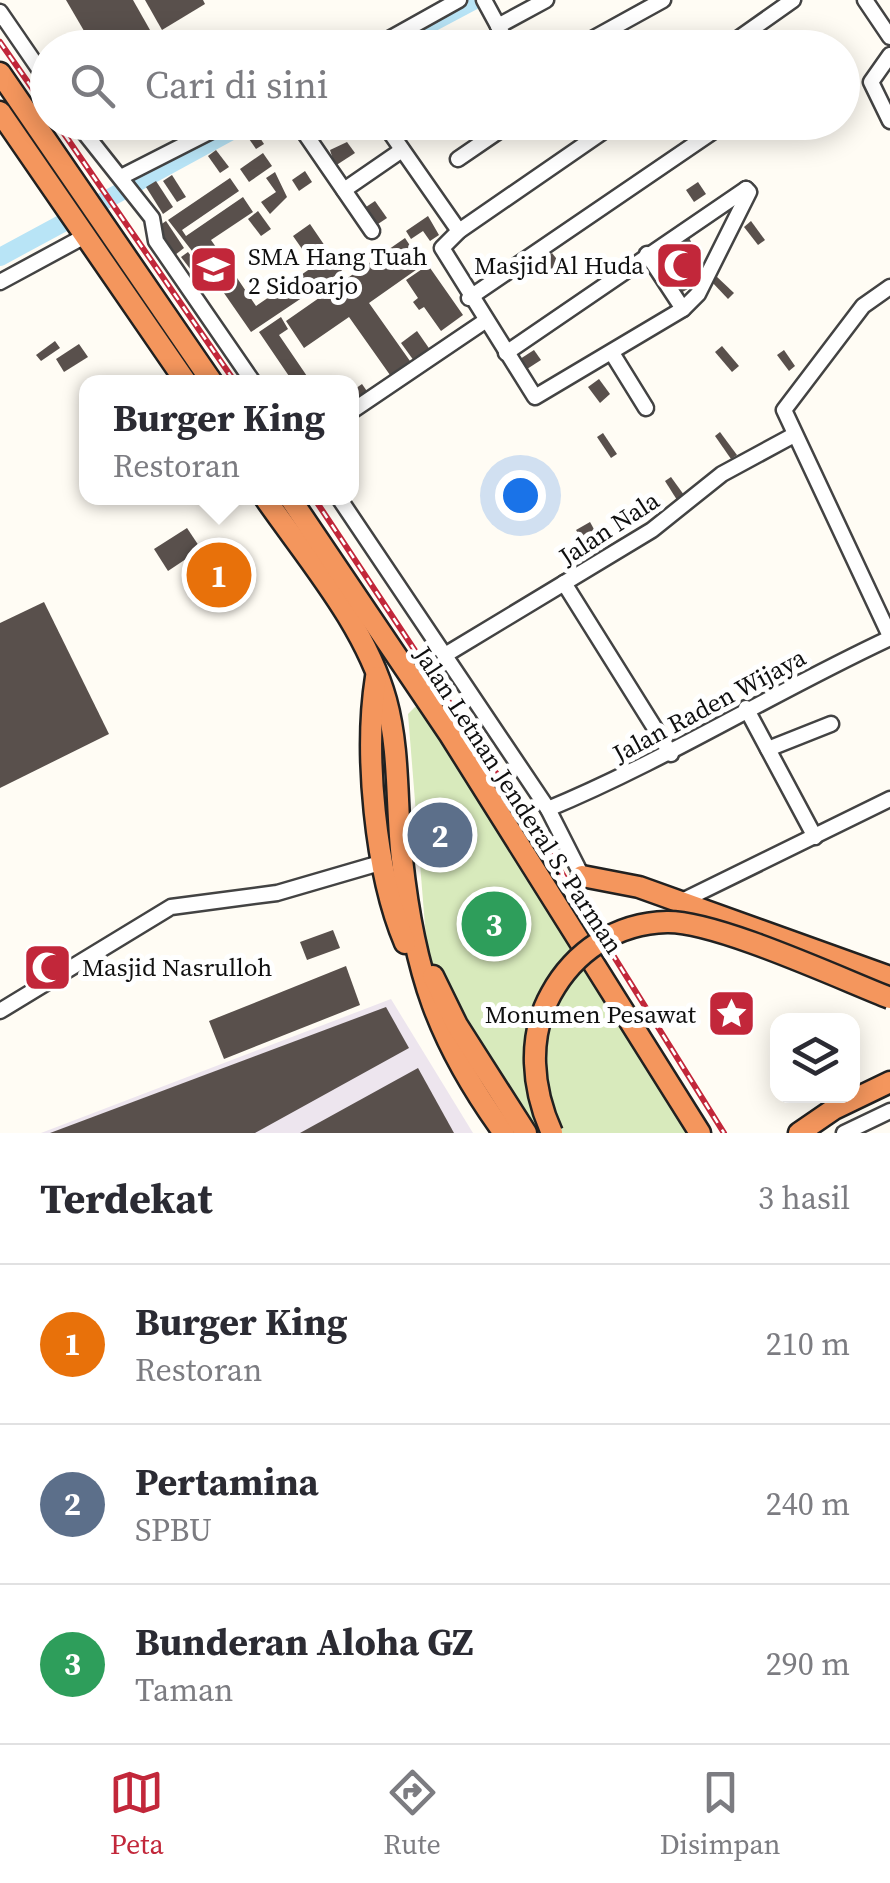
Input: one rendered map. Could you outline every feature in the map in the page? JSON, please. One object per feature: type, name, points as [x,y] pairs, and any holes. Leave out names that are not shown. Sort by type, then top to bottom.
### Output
[{"type":"highway","points":[[0,73],[30,117]]},
{"type":"highway","points":[[0,112],[181,375]]},
{"type":"highway","points":[[46,140],[207,375]]},
{"type":"highway","name":"Jalan Letnan Jenderal S. Parman","points":[[270,505],[375,669],[393,731],[402,857],[420,977],[452,1055],[504,1133]]},
{"type":"highway","name":"Jalan Letnan Jenderal S. Parman","points":[[295,505],[426,698],[700,1133]]},
{"type":"highway","points":[[397,655],[402,667],[398,678],[390,679],[375,669],[370,715],[380,863],[402,938],[420,977]]},
{"type":"highway","points":[[393,731],[404,702],[414,696],[426,698]]},
{"type":"highway","points":[[582,876],[639,886],[890,977]]},
{"type":"highway","points":[[552,1133],[538,1090],[533,1049],[542,1010],[564,970],[589,947],[630,929],[668,922],[707,930],[890,998]]},
{"type":"highway","points":[[415,940],[487,1076],[526,1133]]},
{"type":"highway","points":[[799,1133],[834,1109],[890,1082]]},
{"type":"street","points":[[405,30],[459,0]]},
{"type":"street","points":[[498,26],[546,0]]},
{"type":"street","points":[[609,30],[663,0]]},
{"type":"street","points":[[754,30],[793,0]]},
{"type":"street","points":[[865,0],[890,37]]},
{"type":"street","points":[[486,3],[500,30]]},
{"type":"street","points":[[0,12],[30,56]]},
{"type":"street","points":[[890,55],[872,82],[890,121]]},
{"type":"street","points":[[89,140],[113,174],[123,176],[194,140]]},
{"type":"street","points":[[309,140],[372,231]]},
{"type":"street","points":[[395,140],[460,231]]},
{"type":"street","points":[[458,159],[486,140]]},
{"type":"street","points":[[506,352],[647,254],[750,190],[698,294],[683,309],[538,397],[484,322],[442,253],[444,244],[460,231],[591,140]]},
{"type":"street","points":[[469,298],[701,140]]},
{"type":"street","points":[[344,190],[402,150]]},
{"type":"street","points":[[123,176],[152,218],[156,241],[248,375]]},
{"type":"street","points":[[0,282],[75,222]]},
{"type":"street","points":[[647,254],[683,309]]},
{"type":"street","points":[[890,286],[863,306],[784,410],[890,637]]},
{"type":"street","points":[[359,405],[484,322]]},
{"type":"street","points":[[612,353],[646,408]]},
{"type":"street","name":"Jalan Nala","points":[[446,655],[652,530],[722,474],[794,435]]},
{"type":"street","points":[[344,505],[548,810],[582,876]]},
{"type":"street","points":[[564,583],[671,754]]},
{"type":"street","name":"Jalan Raden Wijaya","points":[[548,810],[671,754],[746,708],[890,637]]},
{"type":"street","points":[[746,708],[816,836]]},
{"type":"street","points":[[768,749],[831,724]]},
{"type":"street","points":[[680,902],[890,799]]},
{"type":"street","points":[[0,1011],[171,906],[278,893],[380,863]]},
{"type":"street","points":[[844,1133],[890,1112]]},
{"type":"shaded area","points":[[391,999],[473,1133],[41,1133]]},
{"type":"green space","points":[[415,707],[421,708],[692,1133],[530,1133],[435,975],[426,938],[408,714]]},
{"type":"building","points":[[66,0],[133,0],[150,30],[84,30]]},
{"type":"building","points":[[145,0],[203,0],[205,4],[162,30]]},
{"type":"building","points":[[250,140],[261,140],[264,144],[256,149]]},
{"type":"building","points":[[347,142],[355,153],[335,166],[330,150]]},
{"type":"building","points":[[216,150],[229,167],[220,173],[208,156]]},
{"type":"building","points":[[263,153],[272,166],[249,182],[240,169]]},
{"type":"building","points":[[305,171],[312,182],[299,191],[292,180]]},
{"type":"building","points":[[275,172],[287,197],[270,214],[261,202],[276,192],[266,178]]},
{"type":"building","points":[[172,175],[186,197],[177,202],[163,181]]},
{"type":"building","points":[[230,178],[239,191],[182,230],[186,236],[243,197],[253,212],[211,240],[230,267],[213,278],[168,220]]},
{"type":"building","points":[[156,181],[173,207],[163,214],[146,187]]},
{"type":"building","points":[[698,182],[706,194],[694,202],[686,190]]},
{"type":"building","points":[[375,201],[387,218],[375,226],[363,209]]},
{"type":"building","points":[[258,211],[271,229],[261,236],[248,219]]},
{"type":"building","points":[[428,216],[439,235],[430,241],[423,231],[411,239],[406,231]]},
{"type":"building","points":[[166,221],[184,248],[175,255],[156,228]]},
{"type":"building","points":[[751,221],[765,240],[758,245],[744,227]]},
{"type":"building","points":[[310,224],[342,271],[251,332],[217,283],[233,272],[256,306],[314,266],[293,236]]},
{"type":"building","name":"Masjid Al Huda","points":[[686,232],[701,261],[696,269],[701,276],[695,285],[677,295],[653,255]]},
{"type":"building","points":[[405,238],[423,265],[369,303],[410,361],[390,375],[349,317],[304,348],[286,321]]},
{"type":"building","points":[[188,252],[200,269],[194,274],[181,257]]},
{"type":"building","points":[[552,253],[567,272],[559,279],[543,260]]},
{"type":"building","points":[[428,265],[463,315],[441,331],[424,307],[419,310],[413,302],[418,298],[406,280]]},
{"type":"building","points":[[715,275],[734,293],[728,299],[710,280]]},
{"type":"building","points":[[281,317],[288,329],[279,335],[306,375],[288,375],[259,332]]},
{"type":"building","points":[[417,331],[433,354],[417,365],[401,343]]},
{"type":"building","points":[[55,341],[60,348],[41,361],[36,355]]},
{"type":"building","points":[[79,344],[88,357],[64,372],[56,359]]},
{"type":"building","points":[[722,346],[739,366],[732,372],[715,352]]},
{"type":"building","points":[[534,350],[541,360],[527,369],[520,359]]},
{"type":"building","points":[[784,350],[795,366],[789,371],[777,355]]},
{"type":"building","points":[[599,379],[610,394],[600,403],[588,387]]},
{"type":"building","points":[[362,384],[371,397],[359,405]]},
{"type":"building","points":[[720,432],[737,455],[731,459],[715,436]]},
{"type":"building","points":[[603,433],[617,454],[611,458],[597,437]]},
{"type":"building","points":[[671,477],[684,495],[677,500],[665,481]]},
{"type":"building","points":[[590,522],[605,549],[593,555],[576,530]]},
{"type":"building","points":[[187,528],[201,549],[168,571],[154,549]]},
{"type":"building","points":[[222,558],[236,577],[215,591],[201,572]]},
{"type":"building","points":[[44,602],[109,734],[0,788],[0,623]]},
{"type":"building","points":[[333,930],[340,948],[307,960],[300,942]]},
{"type":"building","points":[[346,966],[360,1005],[224,1059],[209,1021]]},
{"type":"building","points":[[386,1007],[409,1048],[255,1133],[50,1133]]},
{"type":"building","points":[[418,1068],[454,1133],[300,1133]]},
{"type":"waterway","points":[[418,30],[475,0]]},
{"type":"waterway","points":[[136,183],[215,140]]},
{"type":"waterway","points":[[0,257],[126,189]]},
{"type":"railway","points":[[0,42],[30,85]]},
{"type":"railway","points":[[68,140],[230,375]]},
{"type":"railway","points":[[319,505],[555,862],[724,1133]]},
{"type":"place","name":"Masjid Al Huda","points":[[679,265]]},
{"type":"place","name":"SMA Hang Tuah 2 Sidoarjo","points":[[213,270]]},
{"type":"place","name":"Burger King","points":[[219,575]]},
{"type":"place","name":"Pertamina","points":[[440,835]]},
{"type":"place","name":"Bunderan Aloha GZ","points":[[494,924]]},
{"type":"place","name":"Masjid Nasrulloh","points":[[47,967]]},
{"type":"place","name":"Monumen Pesawat","points":[[731,1014]]}]
